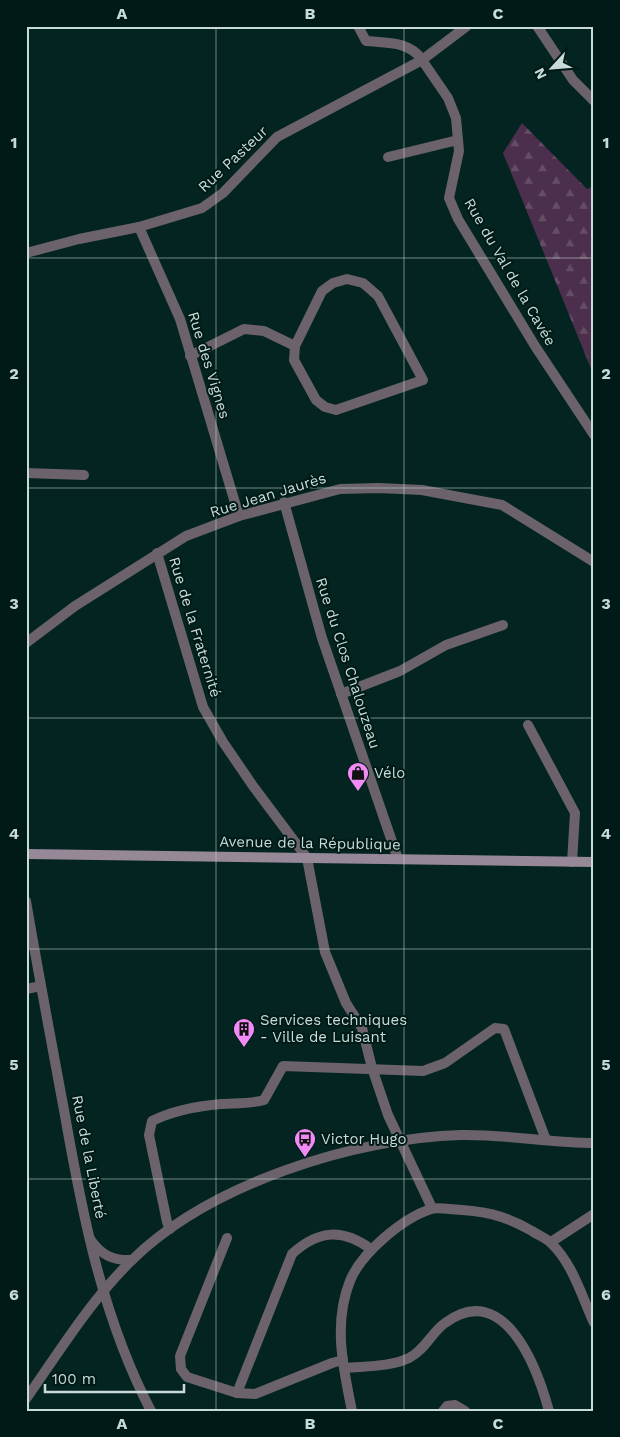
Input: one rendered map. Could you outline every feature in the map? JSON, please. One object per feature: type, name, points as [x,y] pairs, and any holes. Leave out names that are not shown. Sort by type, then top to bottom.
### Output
[{"type":"main road","name":"Avenue de la République","points":[[26,854],[594,862]]},
{"type":"street","name":"Rue du Val de la Cavée","points":[[358,26],[366,41],[405,45],[417,52],[448,98],[456,118],[459,151],[449,198],[458,219],[535,346],[594,435]]},
{"type":"street","name":"Rue Pasteur","points":[[26,254],[79,239],[139,227],[202,208],[223,194],[277,137],[422,60],[467,26]]},
{"type":"street","points":[[537,26],[573,80],[594,101]]},
{"type":"street","points":[[388,157],[458,140]]},
{"type":"street","name":"Rue des Vignes","points":[[139,227],[180,319],[240,516]]},
{"type":"street","points":[[347,279],[363,283],[378,296],[423,380],[336,410],[330,409],[316,400],[294,360],[294,346],[322,291],[333,283],[347,279]]},
{"type":"street","points":[[190,356],[244,329],[264,331],[294,346]]},
{"type":"street","points":[[26,473],[84,475]]},
{"type":"street","name":"Rue Jean Jaurès","points":[[26,642],[75,606],[157,552],[186,536],[284,502],[340,489],[422,490],[502,505],[594,562]]},
{"type":"street","name":"Rue du Clos Chalouzeau","points":[[284,502],[322,638],[398,859]]},
{"type":"street","name":"Rue de la Fraternité","points":[[157,552],[203,707],[248,779],[307,858]]},
{"type":"street","points":[[341,694],[400,671],[446,645],[503,625]]},
{"type":"street","points":[[528,725],[575,813],[572,862]]},
{"type":"street","points":[[307,858],[325,952],[346,1003],[362,1028],[372,1068],[388,1115],[432,1208]]},
{"type":"street","name":"Rue de la Liberté","points":[[26,901],[90,1239],[103,1291],[131,1370],[151,1411]]},
{"type":"street","points":[[26,989],[41,986]]},
{"type":"street","points":[[170,1229],[149,1136],[152,1121],[164,1115],[219,1104],[251,1104],[264,1100],[283,1066],[423,1071],[445,1063],[495,1028],[504,1029],[546,1140]]},
{"type":"street","points":[[26,1399],[103,1291],[132,1260],[170,1229],[208,1203],[243,1186],[315,1162],[400,1140],[464,1135],[594,1143]]},
{"type":"street","points":[[352,1411],[340,1348],[340,1320],[351,1279],[371,1249],[393,1230],[432,1208],[477,1210],[508,1218],[550,1242],[561,1255],[576,1280],[594,1323]]},
{"type":"street","points":[[550,1242],[594,1214]]},
{"type":"street","points":[[237,1393],[292,1254],[301,1246],[329,1234],[343,1234],[356,1238],[371,1249]]},
{"type":"street","points":[[227,1238],[180,1356],[181,1369],[187,1377],[237,1393],[255,1394],[332,1362],[388,1365],[410,1357],[444,1323],[459,1315],[477,1311],[492,1314],[510,1327],[523,1346],[542,1384],[549,1411]]},
{"type":"street","points":[[90,1239],[97,1249],[108,1258],[132,1260]]},
{"type":"street","points":[[443,1411],[447,1406],[455,1405],[465,1411]]},
{"type":"green space","points":[[522,123],[587,189],[594,186],[594,376],[503,153]]},
{"type":"place","name":"Vélo","points":[[358,792]]},
{"type":"place","name":"Services techniques - Ville de Luisant","points":[[244,1048]]},
{"type":"place","name":"Victor Hugo","points":[[305,1158]]}]
